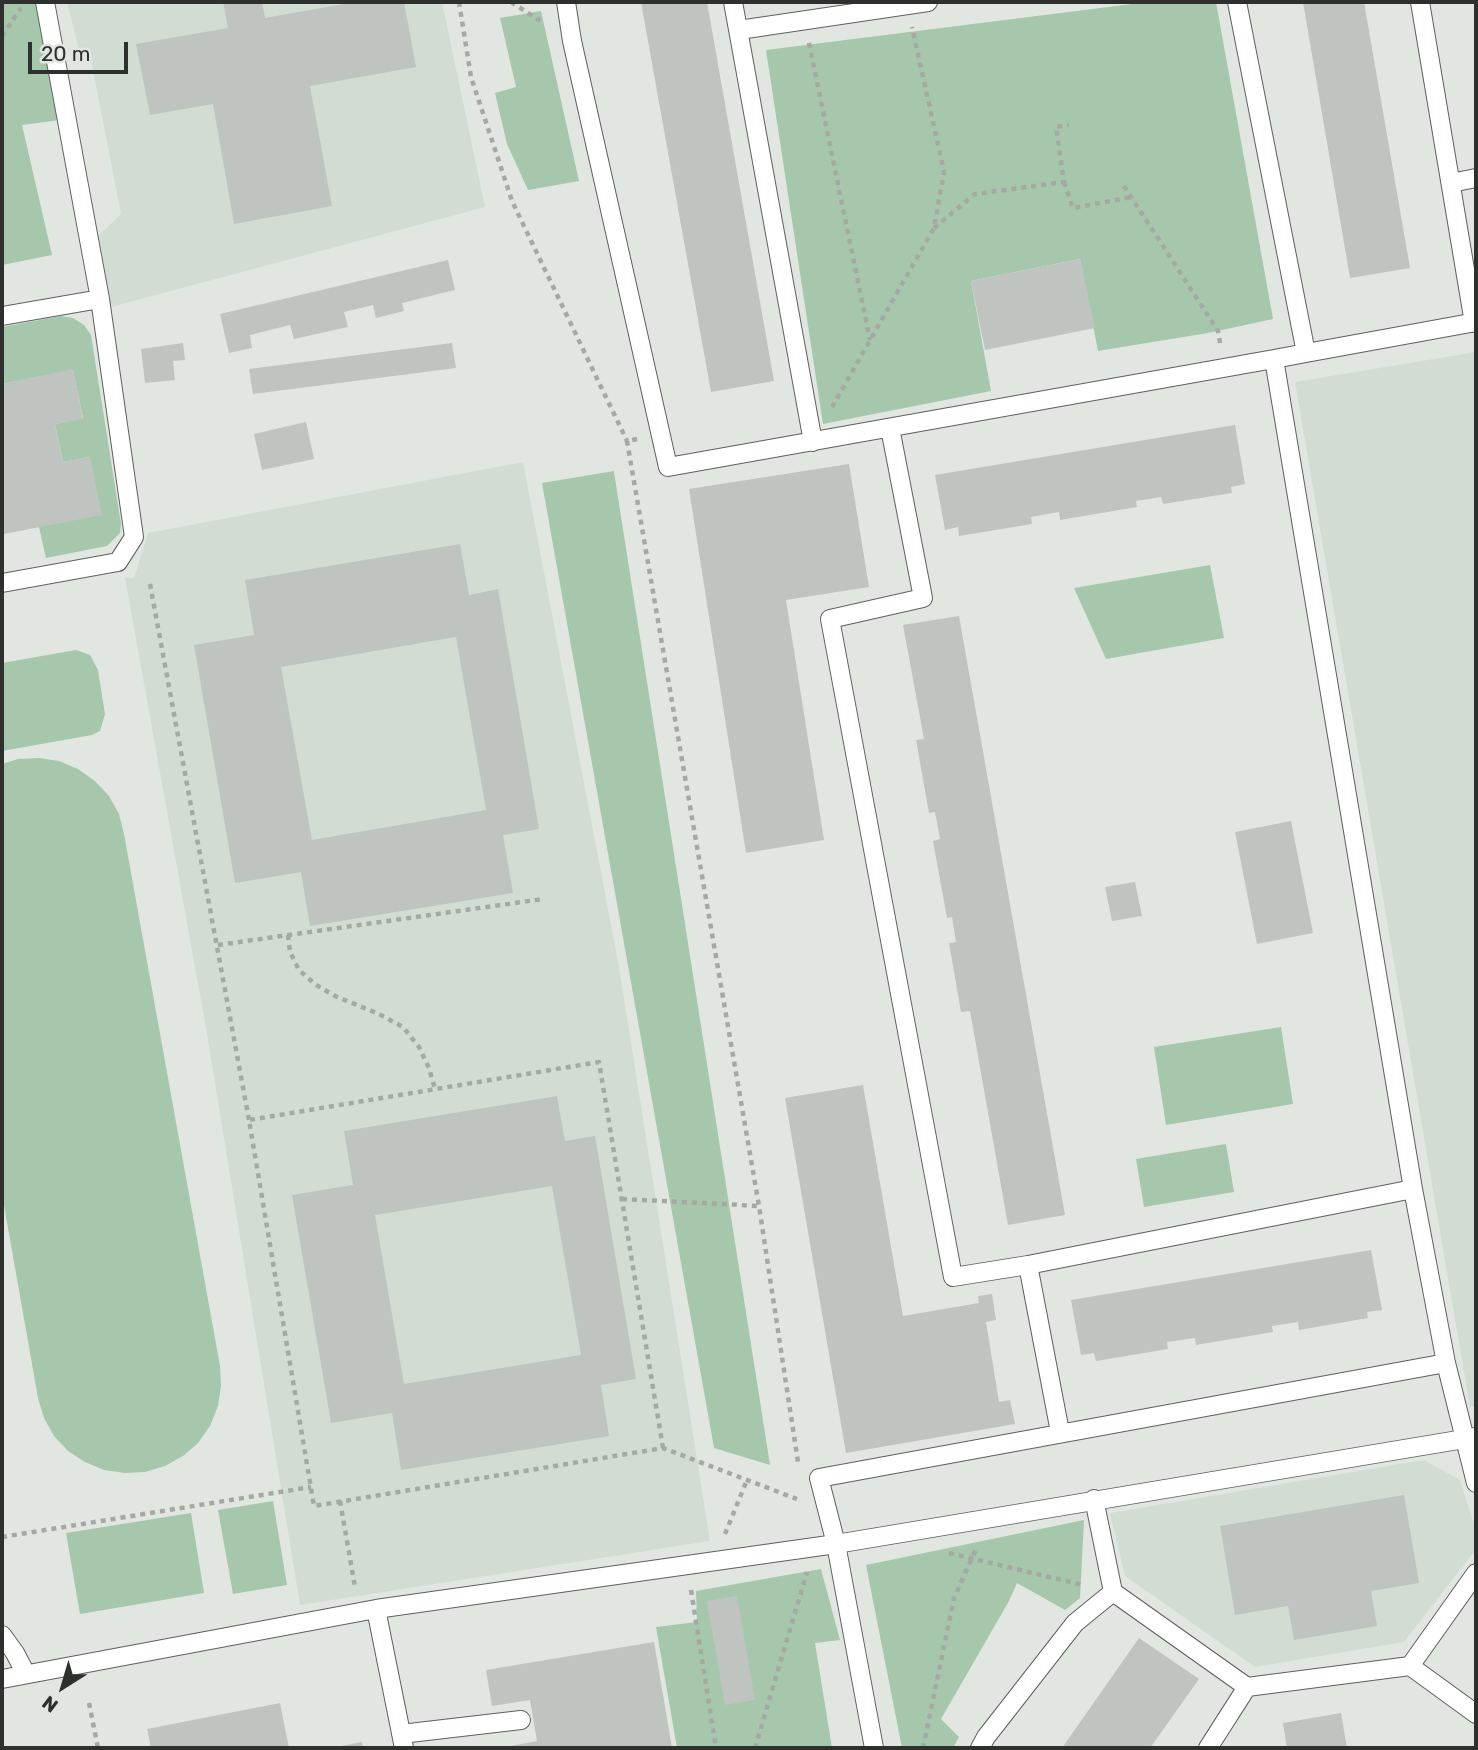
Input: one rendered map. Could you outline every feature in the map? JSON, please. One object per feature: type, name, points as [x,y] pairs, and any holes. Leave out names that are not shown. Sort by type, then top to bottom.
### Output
[{"type":"lane","points":[[2,583],[118,562],[134,537],[100,299],[45,2]]},
{"type":"lane","points":[[566,2],[572,41],[668,467],[1475,322],[1420,2]]},
{"type":"lane","points":[[733,2],[813,442]]},
{"type":"lane","points":[[738,30],[928,2]]},
{"type":"lane","points":[[1237,2],[1306,353]]},
{"type":"lane","points":[[1451,183],[1476,178]]},
{"type":"lane","points":[[2,316],[100,299]]},
{"type":"lane","points":[[1274,359],[1413,1189],[1446,1363],[1471,1437],[1476,1483]]},
{"type":"lane","points":[[890,428],[923,598],[830,618],[953,1278],[1413,1189]]},
{"type":"lane","points":[[1028,1265],[1059,1432]]},
{"type":"lane","points":[[874,1748],[836,1544],[819,1478],[1446,1363]]},
{"type":"lane","points":[[2,1679],[367,1611],[836,1544],[1471,1437]]},
{"type":"lane","points":[[1094,1499],[1113,1592],[1247,1687],[1410,1666],[1476,1714]]},
{"type":"lane","points":[[1410,1666],[1476,1573]]},
{"type":"lane","points":[[980,1748],[1075,1623],[1113,1592]]},
{"type":"lane","points":[[367,1611],[402,1741],[521,1720]]},
{"type":"lane","points":[[2,1635],[26,1674]]},
{"type":"lane","points":[[1208,1748],[1247,1687]]},
{"type":"path","points":[[2,36],[25,2]]},
{"type":"path","points":[[458,2],[471,77],[512,201],[627,441],[759,1206],[800,1475]]},
{"type":"path","points":[[813,442],[934,228],[944,172],[907,5]]},
{"type":"path","points":[[804,20],[870,340]]},
{"type":"path","points":[[1069,125],[1056,127],[1064,182],[1073,208],[1132,197]]},
{"type":"path","points":[[934,228],[975,194],[1064,182]]},
{"type":"path","points":[[1124,186],[1218,331],[1224,368]]},
{"type":"path","points":[[627,441],[660,433]]},
{"type":"path","points":[[150,584],[250,1120],[314,1506],[663,1448],[804,1501],[825,1499]]},
{"type":"path","points":[[218,945],[543,899]]},
{"type":"path","points":[[288,935],[290,952],[299,970],[316,985],[403,1027],[419,1046],[435,1089]]},
{"type":"path","points":[[250,1120],[599,1062],[663,1448]]},
{"type":"path","points":[[622,1199],[759,1206]]},
{"type":"path","points":[[715,1561],[747,1480]]},
{"type":"path","points":[[2,1537],[310,1487]]},
{"type":"path","points":[[340,1501],[367,1611]]},
{"type":"path","points":[[923,1748],[954,1598],[990,1517]]},
{"type":"path","points":[[755,1748],[814,1547]]},
{"type":"path","points":[[946,1552],[1113,1592]]},
{"type":"path","points":[[687,1565],[716,1748]]},
{"type":"path","points":[[89,1703],[98,1748]]},
{"type":"shaded area","points":[[67,2],[442,2],[485,207],[111,307],[98,236],[121,214],[89,50],[79,50]]},
{"type":"shaded area","points":[[1476,352],[1476,1406],[1470,1407],[1295,382]]},
{"type":"shaded area","points":[[523,462],[619,967],[710,1541],[300,1605],[207,1034],[125,578],[134,578],[148,533]]},
{"type":"shaded area","points":[[1424,1460],[1460,1480],[1476,1531],[1476,1549],[1404,1642],[1255,1667],[1125,1576],[1110,1513]]},
{"type":"green space","points":[[2,2],[45,2],[67,119],[22,125],[52,255],[2,265]]},
{"type":"green space","points":[[1148,2],[1216,2],[1273,319],[1098,351],[1080,259],[971,281],[991,391],[823,424],[766,50]]},
{"type":"green space","points":[[541,11],[579,181],[528,190],[507,144],[495,93],[516,87],[500,18]]},
{"type":"green space","points":[[61,316],[73,318],[84,325],[91,335],[121,524],[120,533],[107,546],[46,558],[39,527],[90,457],[63,462],[55,424],[83,418],[73,370],[2,384],[2,327]]},
{"type":"green space","points":[[614,471],[770,1465],[714,1448],[542,483]]},
{"type":"green space","points":[[1210,565],[1224,638],[1106,659],[1074,588]]},
{"type":"green space","points":[[76,650],[90,655],[98,670],[105,714],[100,731],[92,735],[2,751],[2,663]]},
{"type":"green space","points":[[18,759],[59,761],[78,769],[95,781],[109,796],[119,814],[220,1366],[218,1406],[210,1426],[198,1443],[165,1466],[145,1472],[104,1470],[85,1462],[68,1451],[54,1436],[44,1418],[38,1398],[2,1194],[2,764]]},
{"type":"green space","points":[[1281,1027],[1293,1104],[1166,1125],[1154,1047]]},
{"type":"green space","points":[[1226,1144],[1234,1192],[1144,1207],[1136,1159]]},
{"type":"green space","points":[[273,1501],[287,1585],[233,1594],[218,1510]]},
{"type":"green space","points":[[191,1513],[204,1593],[80,1614],[66,1533]]},
{"type":"green space","points":[[1084,1520],[1080,1598],[1065,1610],[1017,1583],[941,1719],[959,1737],[953,1748],[902,1748],[866,1565]]},
{"type":"green space","points":[[821,1569],[840,1640],[815,1643],[832,1748],[677,1748],[656,1627],[697,1622],[696,1591]]},
{"type":"building","points":[[223,2],[262,2],[265,18],[355,2],[404,2],[416,67],[310,86],[332,206],[234,224],[213,104],[150,115],[136,44],[228,28]]},
{"type":"building","points":[[641,2],[707,2],[774,381],[711,392]]},
{"type":"building","points":[[1303,2],[1364,2],[1410,268],[1350,278]]},
{"type":"building","points":[[1080,259],[1095,328],[985,350],[971,281]]},
{"type":"building","points":[[448,260],[455,290],[402,303],[404,311],[376,318],[373,305],[344,312],[348,327],[294,339],[290,325],[250,335],[252,348],[229,353],[220,314]]},
{"type":"building","points":[[183,343],[185,360],[173,361],[175,380],[145,383],[141,349]]},
{"type":"building","points":[[452,343],[456,368],[253,394],[249,369]]},
{"type":"building","points":[[73,369],[83,419],[55,424],[63,462],[90,457],[102,515],[4,534],[2,384]]},
{"type":"building","points":[[306,422],[314,459],[262,470],[254,434]]},
{"type":"building","points":[[1235,425],[1245,484],[1231,487],[1232,493],[1163,504],[1161,497],[1136,501],[1137,507],[1060,520],[1059,512],[1031,517],[1032,524],[959,536],[958,527],[945,530],[935,475]]},
{"type":"building","points":[[849,464],[869,587],[786,600],[824,840],[746,853],[689,489]]},
{"type":"building","points":[[460,544],[469,595],[498,589],[539,829],[503,835],[513,893],[310,926],[301,872],[235,883],[194,645],[254,635],[245,580]],"holes":[[[456,637],[486,810],[312,840],[281,667]]]},
{"type":"building","points":[[959,616],[1065,1215],[1008,1225],[970,1011],[961,1012],[949,943],[956,942],[952,917],[947,918],[933,841],[940,839],[935,812],[929,813],[916,740],[924,739],[903,625]]},
{"type":"building","points":[[1291,821],[1313,933],[1257,944],[1235,832]]},
{"type":"building","points":[[1135,882],[1142,916],[1112,921],[1105,887]]},
{"type":"building","points":[[863,1085],[903,1316],[979,1303],[978,1296],[992,1294],[996,1320],[986,1322],[999,1402],[1010,1400],[1015,1424],[846,1453],[785,1098]]},
{"type":"building","points":[[557,1096],[565,1141],[595,1136],[636,1379],[601,1385],[609,1436],[401,1470],[392,1413],[331,1423],[292,1195],[353,1185],[344,1131]],"holes":[[[552,1186],[581,1355],[404,1384],[375,1215]]]},
{"type":"building","points":[[1371,1250],[1382,1310],[1367,1312],[1368,1318],[1299,1330],[1298,1322],[1272,1326],[1273,1332],[1196,1345],[1195,1338],[1167,1342],[1168,1349],[1096,1361],[1094,1353],[1081,1355],[1071,1300]]},
{"type":"building","points":[[1404,1495],[1419,1583],[1371,1591],[1377,1626],[1294,1640],[1288,1606],[1235,1615],[1220,1526]]},
{"type":"building","points":[[737,1596],[755,1700],[725,1705],[707,1601]]},
{"type":"building","points":[[1139,1638],[1199,1679],[1150,1748],[1062,1748]]},
{"type":"building","points":[[654,1642],[672,1748],[501,1748],[537,1741],[530,1700],[492,1706],[486,1670]]},
{"type":"building","points":[[280,1703],[289,1748],[151,1748],[147,1729]]},
{"type":"building","points":[[1341,1713],[1347,1748],[1287,1748],[1283,1723]]},
{"type":"building","points":[[362,1742],[363,1748],[336,1748],[336,1747]]}]
